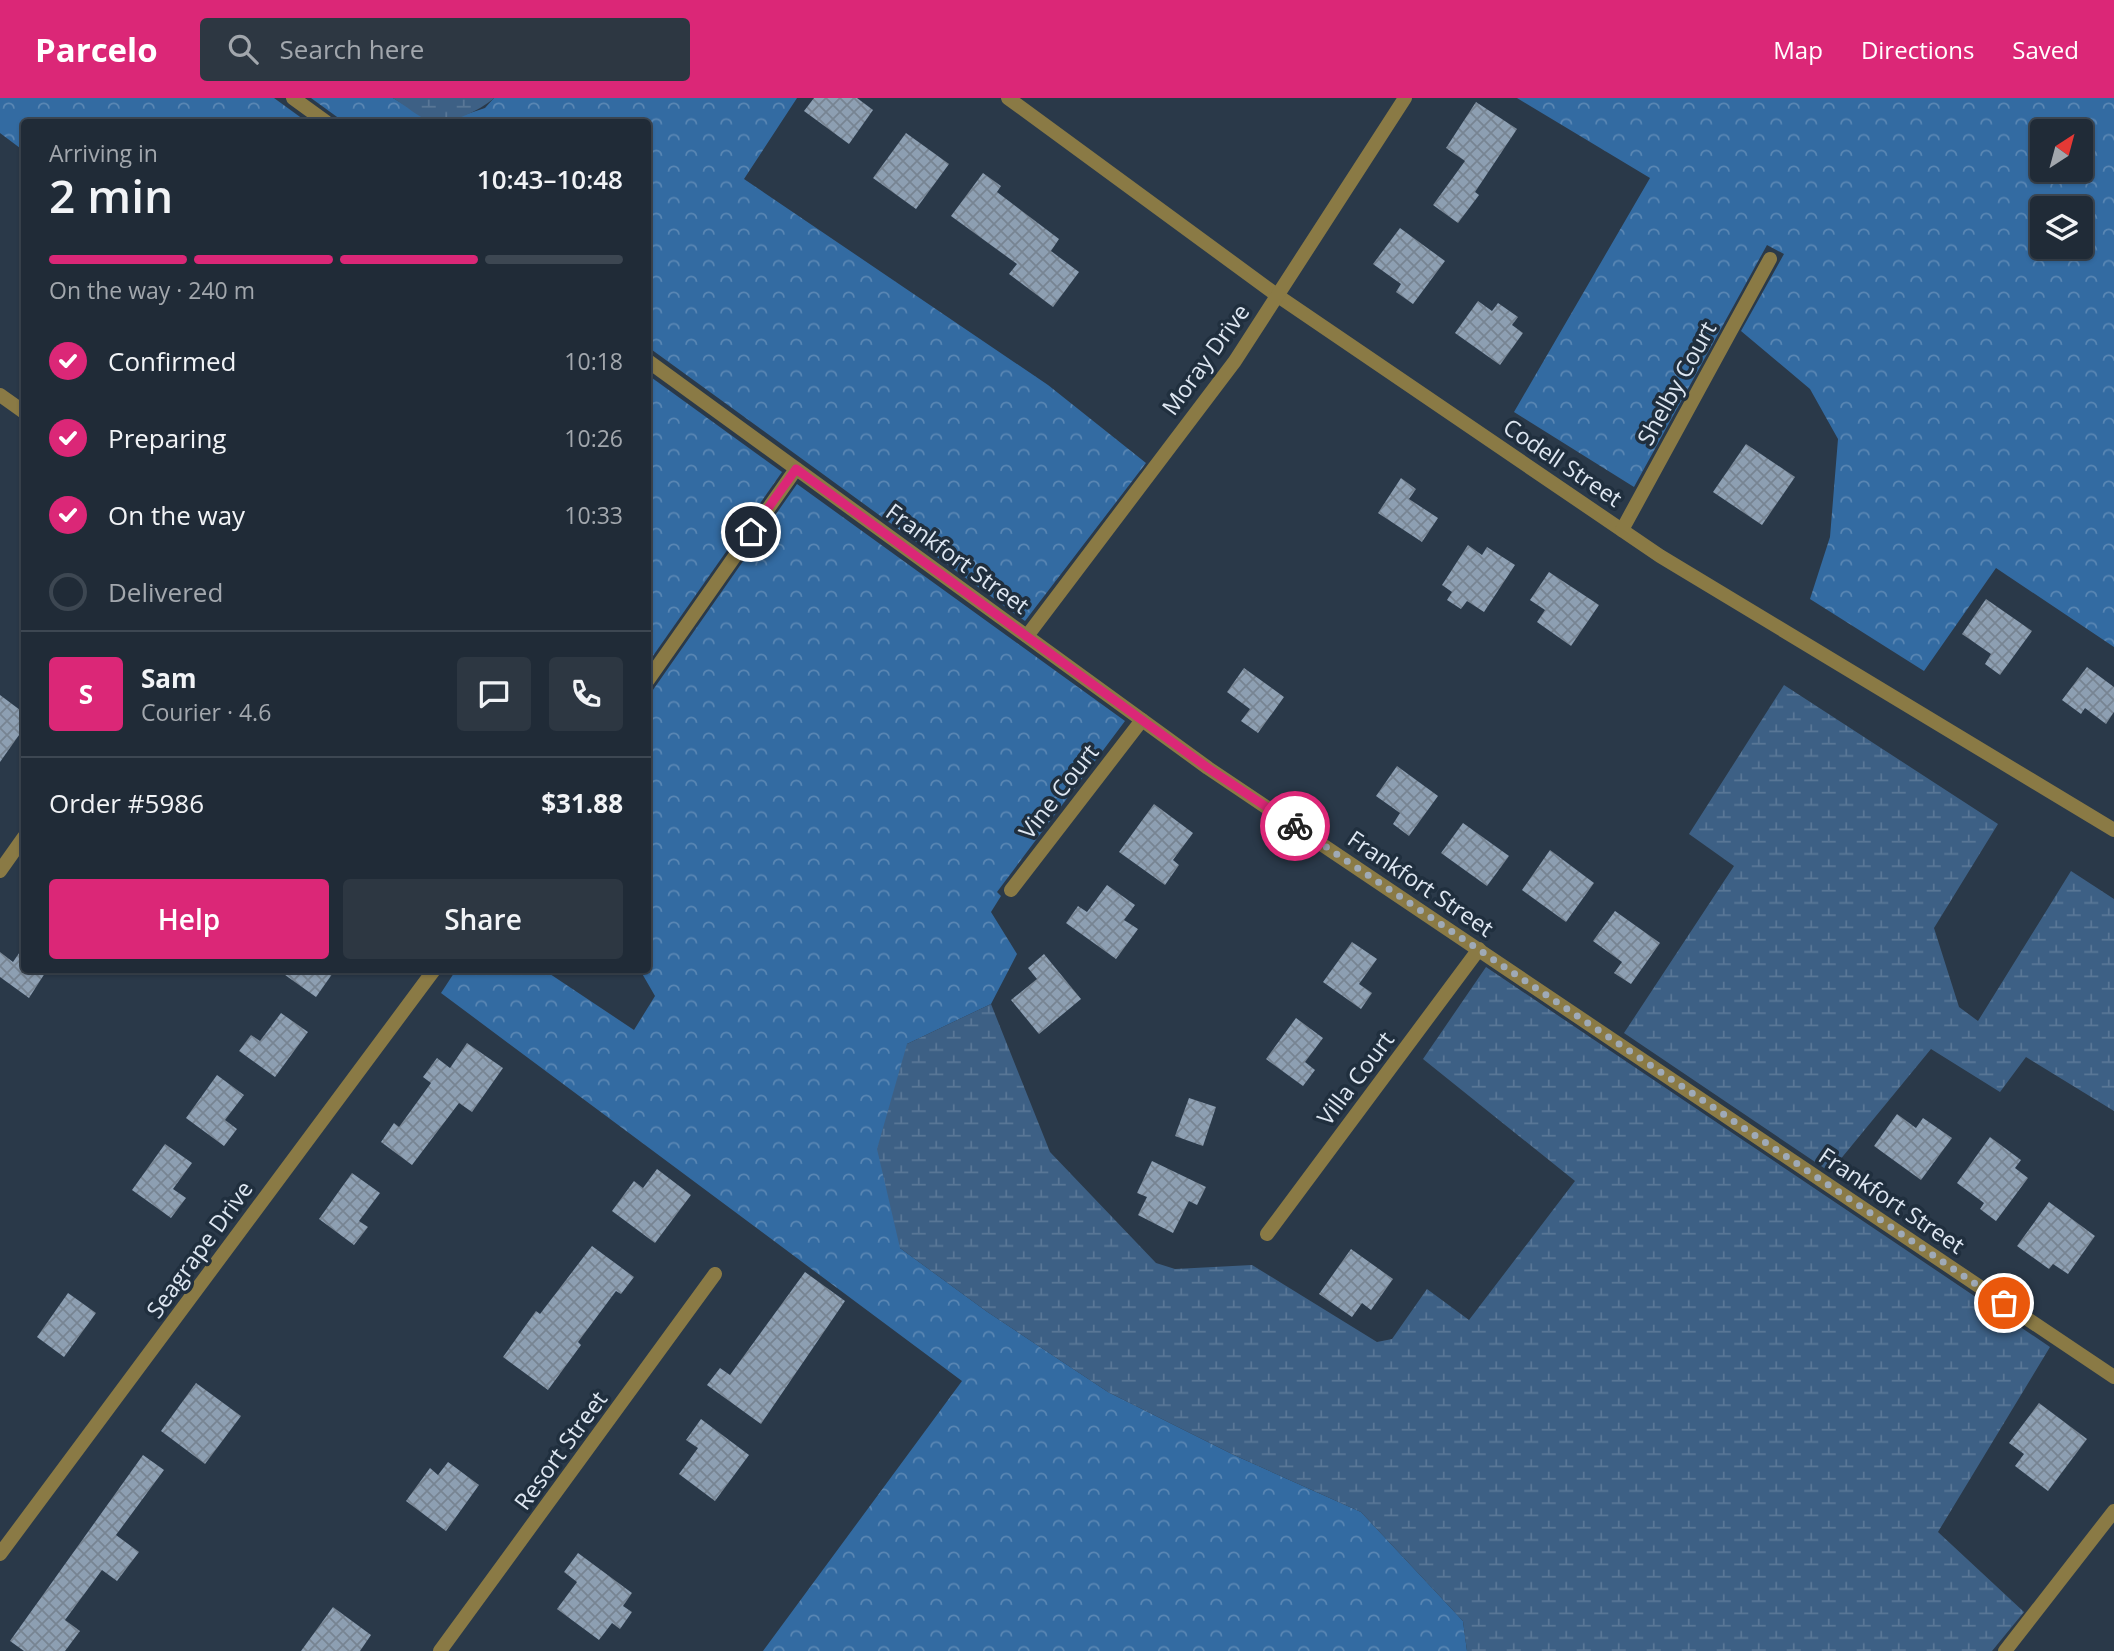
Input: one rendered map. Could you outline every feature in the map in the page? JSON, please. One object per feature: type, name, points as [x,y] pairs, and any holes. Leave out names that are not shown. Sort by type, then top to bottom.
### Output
[{"type":"street","points":[[293,98],[322,119]]},
{"type":"street","name":"Codell Street","points":[[1007,98],[1278,296],[1622,530],[2114,830]]},
{"type":"street","name":"Moray Drive","points":[[1027,636],[1235,361],[1405,98]]},
{"type":"street","name":"Shelby Court","points":[[1622,530],[1770,259]]},
{"type":"street","name":"Frankfort Street","points":[[651,363],[1208,768],[2114,1377]]},
{"type":"street","points":[[0,395],[21,410]]},
{"type":"street","points":[[651,676],[796,469]]},
{"type":"street","name":"Vine Court","points":[[1011,890],[1142,720]]},
{"type":"street","points":[[0,871],[21,841]]},
{"type":"street","name":"Villa Court","points":[[1267,1234],[1479,949]]},
{"type":"street","name":"Seagrape Drive","points":[[0,1554],[431,973]]},
{"type":"street","name":"Resort Street","points":[[440,1651],[715,1274]]},
{"type":"street","points":[[2005,1651],[2114,1511]]},
{"type":"green space","points":[[0,98],[274,98],[303,119],[21,119],[21,149],[0,133]]},
{"type":"green space","points":[[311,98],[393,98],[428,119],[340,119]]},
{"type":"green space","points":[[393,98],[494,98],[456,119],[422,118]]},
{"type":"green space","points":[[494,98],[797,98],[744,179],[1048,385],[1146,463],[1025,621],[651,349],[651,119],[452,119],[485,108]]},
{"type":"green space","points":[[1517,98],[2114,98],[2114,647],[1996,568],[1924,671],[1810,599],[1830,537],[1838,439],[1810,389],[1741,331],[1784,254],[1767,245],[1634,487],[1514,412],[1650,178]]},
{"type":"green space","points":[[651,377],[782,472],[651,659]]},
{"type":"green space","points":[[797,484],[1125,721],[997,892],[1001,896],[991,912],[1017,954],[991,1004],[907,1044],[900,1248],[986,1311],[1108,1392],[1234,1455],[1361,1512],[1463,1621],[1467,1651],[763,1651],[962,1381],[441,993],[454,973],[548,973],[634,1030],[655,996],[642,973],[651,973],[651,693]]},
{"type":"green space","points":[[1784,685],[1998,824],[1934,928],[1959,1007],[1978,1021],[2071,871],[2114,899],[2114,1111],[2026,1057],[2000,1092],[1931,1049],[1830,1172],[1624,1033],[1734,866],[1689,834]]},
{"type":"green space","points":[[1486,967],[2050,1347],[1938,1532],[2024,1612],[1992,1651],[1467,1651],[1463,1621],[1361,1512],[1234,1455],[1108,1392],[986,1311],[900,1248],[877,1149],[907,1044],[991,1004],[1050,1152],[1156,1263],[1175,1269],[1252,1265],[1377,1342],[1392,1339],[1427,1289],[1469,1320],[1575,1181],[1423,1059]]},
{"type":"building","points":[[814,98],[857,98],[873,110],[849,144],[804,111]]},
{"type":"building","points":[[1476,102],[1517,129],[1475,192],[1479,195],[1458,223],[1433,205],[1465,161],[1446,148]]},
{"type":"building","points":[[906,133],[949,164],[916,209],[873,178]]},
{"type":"building","points":[[983,173],[1001,186],[997,192],[1059,239],[1051,251],[1079,272],[1053,307],[1009,274],[1017,264],[951,216]]},
{"type":"building","points":[[1400,228],[1445,261],[1413,304],[1396,292],[1401,284],[1373,264]]},
{"type":"building","points":[[1478,301],[1492,311],[1498,303],[1518,317],[1512,325],[1523,333],[1500,365],[1455,333]]},
{"type":"building","points":[[1746,444],[1795,477],[1762,525],[1713,492]]},
{"type":"building","points":[[1401,478],[1416,489],[1409,499],[1438,518],[1422,542],[1378,513]]},
{"type":"building","points":[[1468,545],[1482,555],[1487,547],[1515,565],[1484,612],[1467,601],[1461,609],[1447,600],[1452,592],[1442,585]]},
{"type":"building","points":[[1549,572],[1599,605],[1571,646],[1537,622],[1545,610],[1530,600]]},
{"type":"building","points":[[1986,599],[2032,631],[2000,675],[1985,664],[1991,654],[1962,634]]},
{"type":"building","points":[[2087,667],[2114,687],[2114,712],[2106,724],[2085,708],[2081,714],[2062,700]]},
{"type":"building","points":[[1244,668],[1284,697],[1258,733],[1241,721],[1250,709],[1227,692]]},
{"type":"building","points":[[0,695],[21,711],[21,732],[0,762]]},
{"type":"building","points":[[1397,766],[1438,796],[1409,836],[1393,824],[1400,813],[1376,796]]},
{"type":"building","points":[[1154,804],[1193,833],[1173,860],[1179,865],[1165,885],[1119,852]]},
{"type":"building","points":[[1463,823],[1509,856],[1487,886],[1441,853]]},
{"type":"building","points":[[1550,850],[1594,883],[1566,922],[1522,890]]},
{"type":"building","points":[[1107,885],[1135,905],[1124,920],[1138,929],[1116,959],[1066,923],[1078,906],[1087,912]]},
{"type":"building","points":[[1615,911],[1660,943],[1631,984],[1614,973],[1622,962],[1593,941]]},
{"type":"building","points":[[1352,942],[1377,959],[1359,984],[1372,993],[1361,1009],[1323,982]]},
{"type":"building","points":[[21,950],[21,973],[45,973],[29,998],[0,977],[0,952],[13,962]]},
{"type":"building","points":[[1044,954],[1081,999],[1039,1034],[1011,1000],[1037,979],[1028,968]]},
{"type":"building","points":[[282,973],[333,973],[316,997]]},
{"type":"building","points":[[281,1013],[308,1032],[275,1077],[239,1051],[251,1035],[260,1041]]},
{"type":"building","points":[[1296,1018],[1323,1038],[1305,1062],[1315,1070],[1303,1086],[1266,1059]]},
{"type":"building","points":[[467,1043],[503,1068],[472,1112],[459,1103],[412,1165],[381,1142],[394,1123],[399,1127],[431,1083],[423,1077],[437,1058],[450,1068]]},
{"type":"building","points":[[217,1075],[244,1095],[225,1120],[237,1129],[224,1146],[186,1118]]},
{"type":"building","points":[[1189,1098],[1216,1107],[1203,1146],[1175,1136]]},
{"type":"building","points":[[1897,1114],[1916,1128],[1923,1118],[1952,1138],[1921,1180],[1874,1146]]},
{"type":"building","points":[[1990,1137],[2021,1160],[2015,1168],[2028,1178],[1996,1221],[1980,1209],[1984,1203],[1957,1183]]},
{"type":"building","points":[[165,1144],[192,1163],[173,1189],[186,1198],[171,1218],[132,1190]]},
{"type":"building","points":[[1152,1161],[1206,1187],[1197,1205],[1189,1201],[1173,1233],[1138,1215],[1147,1197],[1137,1193]]},
{"type":"building","points":[[657,1169],[691,1195],[655,1243],[612,1211],[634,1181],[643,1188]]},
{"type":"building","points":[[352,1173],[380,1193],[359,1221],[368,1227],[354,1245],[319,1219]]},
{"type":"building","points":[[2049,1202],[2095,1236],[2068,1274],[2053,1264],[2049,1269],[2017,1246]]},
{"type":"building","points":[[592,1246],[634,1277],[621,1294],[616,1291],[578,1342],[581,1345],[548,1390],[503,1357],[536,1311],[540,1314]]},
{"type":"building","points":[[1351,1249],[1393,1279],[1371,1310],[1362,1303],[1352,1317],[1319,1294]]},
{"type":"building","points":[[805,1272],[845,1301],[761,1424],[707,1385],[720,1368],[730,1375]]},
{"type":"building","points":[[68,1293],[96,1313],[64,1357],[37,1337]]},
{"type":"building","points":[[196,1383],[241,1416],[205,1464],[161,1431]]},
{"type":"building","points":[[2039,1403],[2087,1439],[2048,1491],[2015,1466],[2024,1454],[2009,1443]]},
{"type":"building","points":[[701,1419],[749,1455],[715,1501],[679,1474],[698,1448],[686,1440]]},
{"type":"building","points":[[143,1455],[164,1470],[116,1535],[139,1552],[117,1581],[102,1570],[65,1620],[80,1631],[65,1651],[24,1651],[10,1641]]},
{"type":"building","points":[[448,1462],[479,1485],[446,1531],[406,1501],[430,1468],[438,1475]]},
{"type":"building","points":[[578,1553],[632,1593],[623,1606],[632,1612],[620,1629],[612,1623],[599,1640],[557,1609],[577,1582],[564,1572]]},
{"type":"building","points":[[333,1607],[371,1635],[360,1651],[301,1651]]},
{"type":"way so far","points":[[1295,826],[2004,1303]]},
{"type":"route","points":[[751,532],[796,469],[1208,768],[1295,826]]}]
